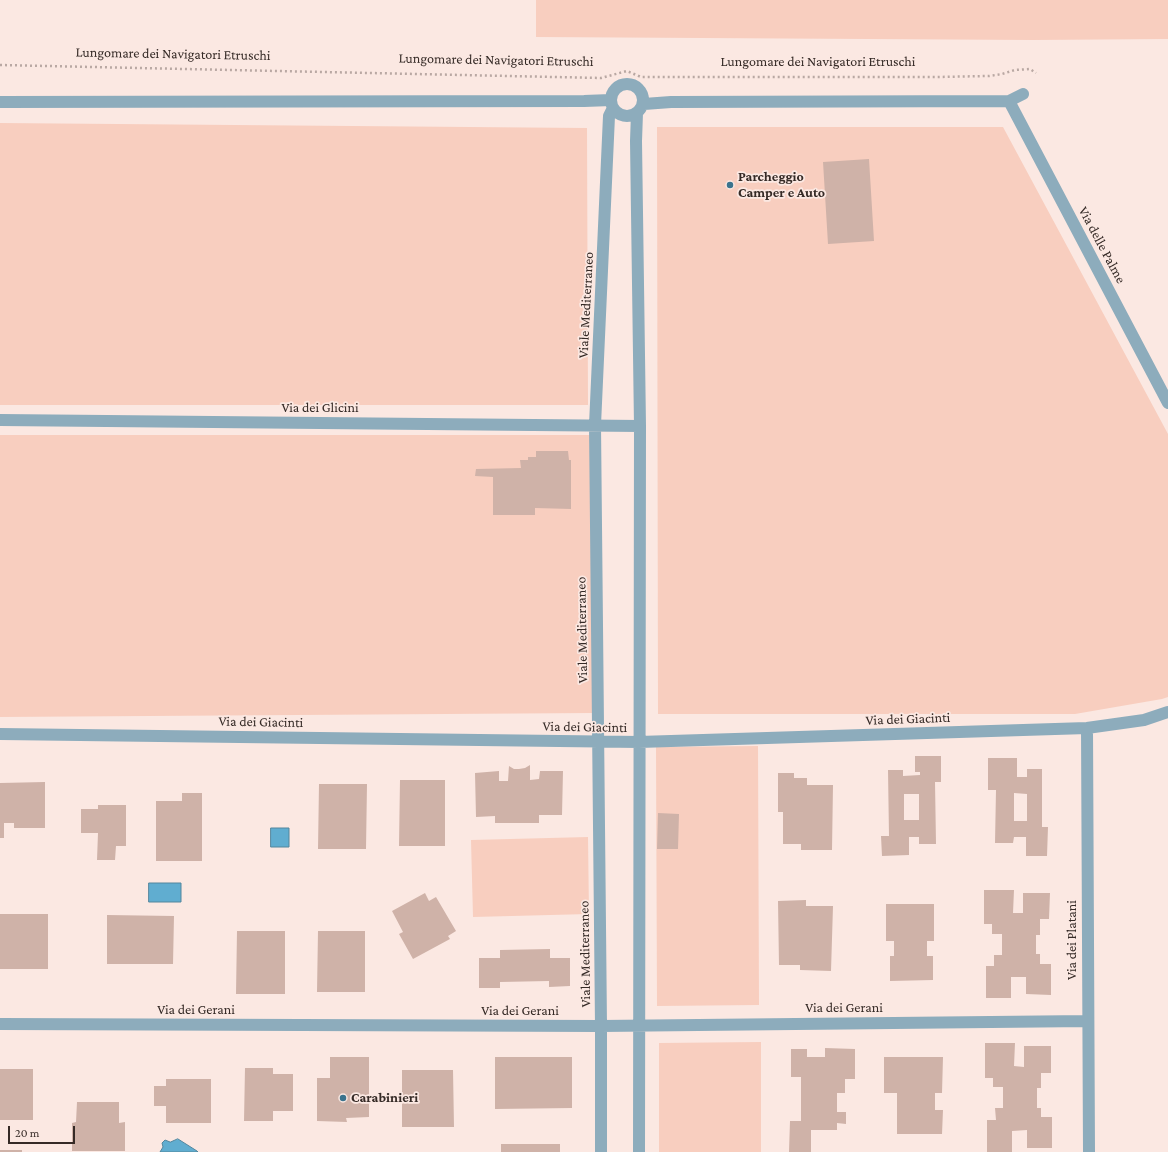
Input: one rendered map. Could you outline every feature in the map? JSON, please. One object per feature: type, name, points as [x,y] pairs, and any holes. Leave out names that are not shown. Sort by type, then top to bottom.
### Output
[{"type":"street","points":[[639,1152],[640,426],[636,142],[640,108],[644,99],[639,88],[626,83],[618,86],[612,94],[612,104],[618,114],[632,116],[640,108],[678,102],[1009,101],[1023,94]]},
{"type":"street","points":[[0,102],[584,101],[612,104]]},
{"type":"street","name":"Via delle Palme","points":[[1009,101],[1168,403]]},
{"type":"street","name":"Viale Mediterraneo","points":[[601,1152],[601,1026],[594,425],[609,116],[612,104]]},
{"type":"street","name":"Via dei Glicini","points":[[0,420],[640,426]]},
{"type":"street","name":"Via dei Giacinti","points":[[0,734],[639,742],[1087,728],[1144,720],[1168,712]]},
{"type":"street","name":"Via dei Platani","points":[[1087,728],[1089,1152]]},
{"type":"street","name":"Via dei Gerani","points":[[0,1024],[601,1026],[1088,1021]]},
{"type":"path","name":"Lungomare dei Navigatori Etruschi","points":[[0,65],[601,78],[627,71],[641,77],[988,76],[1015,70],[1030,69],[1036,73]]},
{"type":"shaded area","points":[[536,0],[1168,0],[1168,39],[1033,40],[536,37]]},
{"type":"shaded area","points":[[0,123],[587,128],[588,405],[0,405]]},
{"type":"shaded area","points":[[657,127],[1003,127],[1168,434],[1168,697],[1075,714],[658,714]]},
{"type":"shaded area","points":[[0,435],[592,435],[594,713],[0,717]]},
{"type":"shaded area","points":[[758,746],[759,1005],[657,1006],[656,747]]},
{"type":"shaded area","points":[[588,837],[589,914],[473,917],[471,840]]},
{"type":"shaded area","points":[[761,1042],[761,1152],[659,1152],[659,1043]]},
{"type":"water","points":[[271,828],[289,828],[289,847],[271,847]]},
{"type":"water","points":[[149,883],[181,883],[181,902],[149,902]]},
{"type":"water","points":[[178,1139],[198,1152],[160,1152],[163,1147],[162,1143],[165,1140],[170,1142]]},
{"type":"building","points":[[869,159],[874,241],[828,244],[823,162]]},
{"type":"building","points":[[536,451],[568,451],[569,460],[571,460],[571,509],[535,508],[535,515],[493,515],[493,477],[475,476],[476,469],[521,468],[520,460],[528,460],[528,457],[536,457]]},
{"type":"building","points":[[915,756],[941,756],[941,782],[935,782],[936,844],[919,844],[919,837],[909,837],[909,855],[882,856],[881,836],[889,836],[888,770],[903,770],[903,776],[920,775],[920,772],[915,772]],"holes":[[[904,794],[919,794],[919,820],[904,820]]]},
{"type":"building","points":[[988,758],[1017,758],[1017,777],[1027,777],[1027,769],[1042,769],[1042,827],[1048,827],[1047,856],[1026,856],[1026,837],[1014,837],[1013,843],[995,843],[996,790],[988,790]],"holes":[[[1014,793],[1027,794],[1027,821],[1014,821]]]},
{"type":"building","points":[[530,765],[530,780],[539,779],[540,771],[563,771],[562,815],[539,815],[539,823],[495,823],[495,816],[476,817],[475,773],[499,771],[499,781],[508,781],[509,766],[514,769],[519,769]]},
{"type":"building","points":[[778,773],[794,773],[794,778],[807,778],[807,785],[833,785],[832,850],[801,850],[801,844],[783,844],[783,812],[778,812]]},
{"type":"building","points":[[400,780],[445,780],[445,846],[399,846]]},
{"type":"building","points":[[45,782],[45,828],[14,828],[14,823],[4,823],[4,838],[0,838],[0,783]]},
{"type":"building","points":[[319,784],[367,784],[366,849],[318,849]]},
{"type":"building","points":[[182,793],[202,793],[202,861],[156,861],[156,801],[182,801]]},
{"type":"building","points":[[98,805],[126,805],[126,846],[116,846],[115,860],[97,860],[98,833],[81,833],[81,809],[98,809]]},
{"type":"building","points":[[658,813],[679,814],[678,849],[657,849]]},
{"type":"building","points":[[984,890],[1014,890],[1013,913],[1023,913],[1023,893],[1050,893],[1049,919],[1040,919],[1040,935],[1036,935],[1036,954],[1040,954],[1040,964],[1051,964],[1051,995],[1026,994],[1026,977],[1011,977],[1011,998],[986,998],[986,966],[994,966],[994,955],[1002,955],[1002,934],[992,934],[992,924],[984,924]]},
{"type":"building","points":[[425,893],[429,901],[436,897],[456,931],[448,936],[450,939],[413,959],[399,934],[403,932],[392,911]]},
{"type":"building","points":[[806,900],[806,906],[833,906],[831,971],[800,970],[800,965],[779,965],[778,901]]},
{"type":"building","points":[[886,904],[934,904],[934,941],[927,941],[927,956],[933,956],[933,980],[890,981],[890,956],[894,956],[894,941],[886,941]]},
{"type":"building","points":[[0,914],[48,914],[48,969],[0,969]]},
{"type":"building","points":[[107,915],[174,916],[173,964],[107,964]]},
{"type":"building","points":[[237,931],[285,931],[285,994],[236,994]]},
{"type":"building","points":[[318,931],[365,931],[365,992],[317,992]]},
{"type":"building","points":[[550,949],[550,958],[570,958],[570,986],[549,987],[549,981],[500,982],[500,988],[479,988],[479,958],[500,958],[500,950]]},
{"type":"building","points":[[985,1043],[1015,1043],[1014,1066],[1024,1067],[1024,1046],[1051,1046],[1051,1073],[1041,1073],[1041,1088],[1037,1088],[1037,1108],[1041,1108],[1041,1117],[1052,1117],[1052,1148],[1027,1148],[1027,1130],[1012,1131],[1012,1152],[987,1152],[987,1120],[996,1120],[995,1108],[1003,1108],[1003,1087],[993,1087],[993,1078],[985,1078]]},
{"type":"building","points":[[825,1048],[855,1049],[855,1079],[845,1079],[845,1093],[837,1093],[837,1112],[846,1112],[846,1124],[837,1123],[837,1130],[811,1130],[811,1152],[789,1152],[790,1121],[801,1121],[801,1077],[791,1077],[791,1049],[807,1049],[807,1057],[825,1057]]},
{"type":"building","name":"Carabinieri","points":[[330,1057],[369,1057],[369,1117],[346,1118],[347,1122],[317,1121],[317,1078],[330,1078]]},
{"type":"building","points":[[495,1057],[572,1057],[572,1108],[495,1109]]},
{"type":"building","points":[[884,1057],[943,1057],[942,1093],[935,1093],[935,1110],[943,1110],[942,1134],[897,1134],[897,1093],[884,1093]]},
{"type":"building","points":[[245,1068],[273,1068],[273,1074],[293,1074],[293,1111],[273,1111],[273,1121],[244,1121]]},
{"type":"building","points":[[0,1069],[33,1069],[33,1120],[0,1120]]},
{"type":"building","points":[[402,1070],[453,1070],[454,1127],[402,1127]]},
{"type":"building","points":[[166,1079],[211,1079],[211,1123],[166,1123],[166,1106],[154,1106],[154,1086],[166,1086]]},
{"type":"building","points":[[77,1102],[119,1102],[119,1123],[125,1122],[125,1151],[72,1151],[72,1123],[76,1122]]},
{"type":"building","points":[[501,1144],[560,1144],[560,1152],[501,1152]]},
{"type":"building","points":[[0,1150],[22,1150],[22,1152],[0,1152]]},
{"type":"place","name":"Parcheggio Camper e Auto","points":[[730,185]]},
{"type":"place","name":"Carabinieri","points":[[343,1098]]}]
